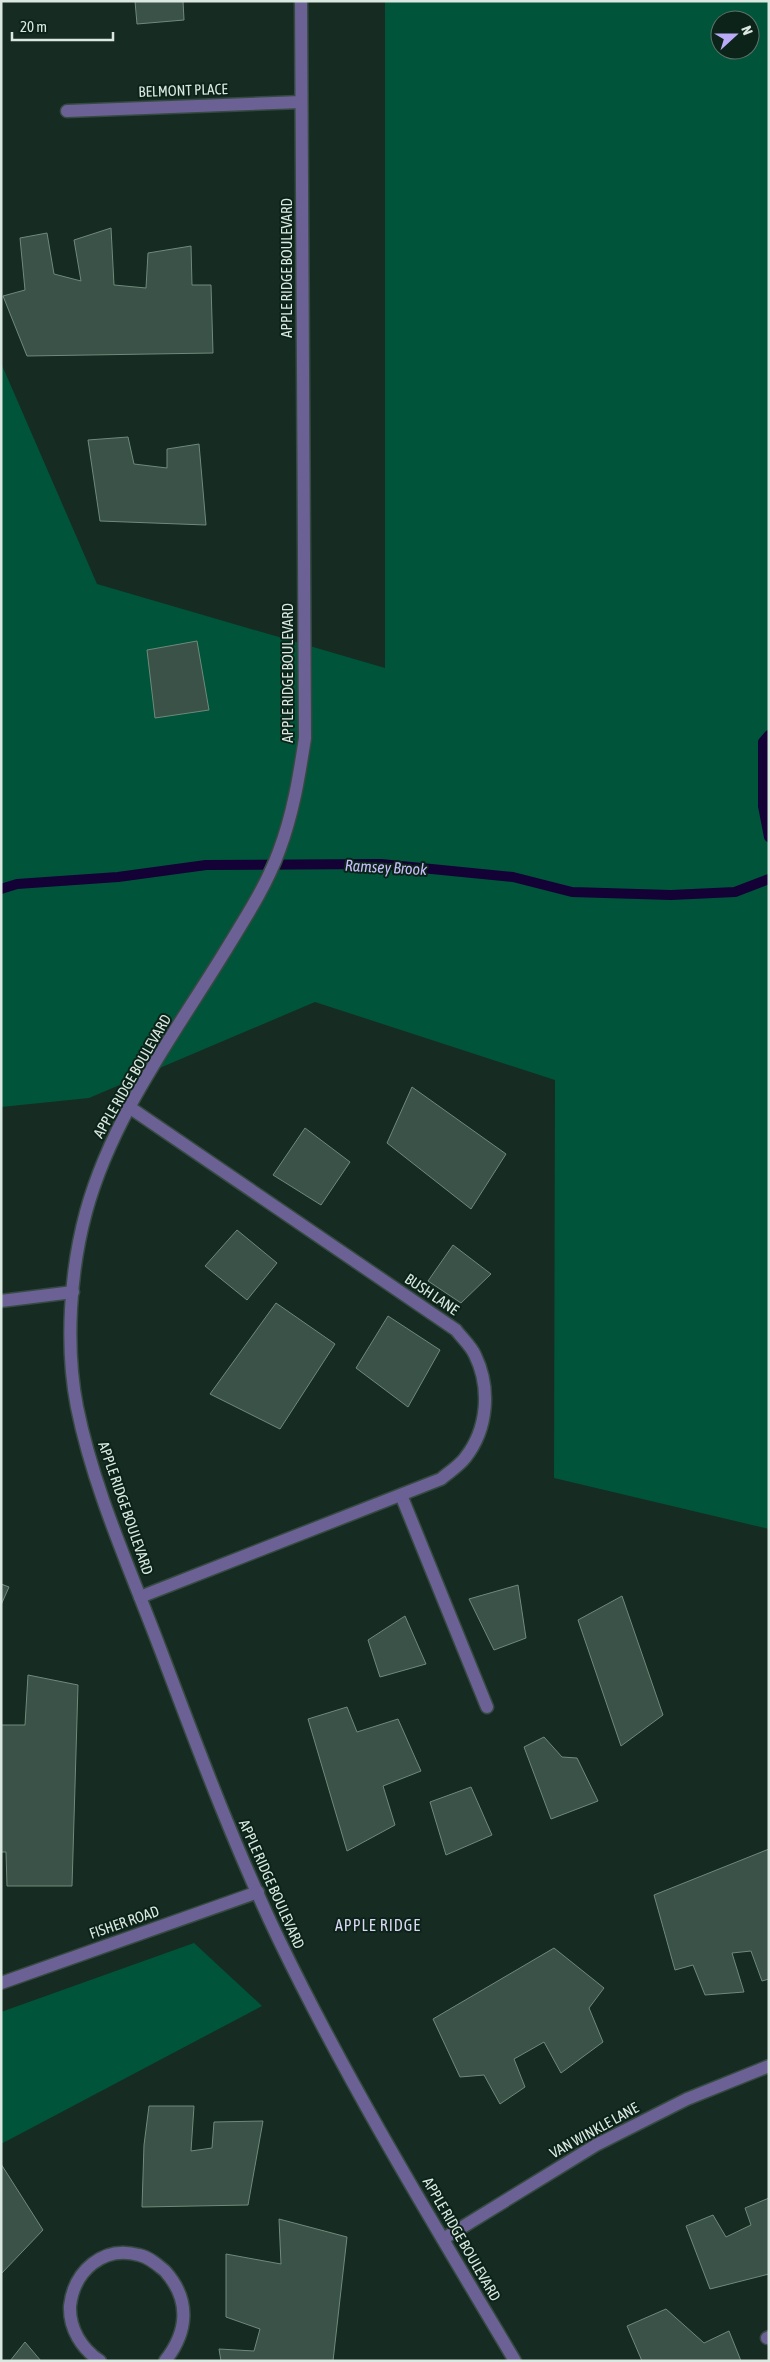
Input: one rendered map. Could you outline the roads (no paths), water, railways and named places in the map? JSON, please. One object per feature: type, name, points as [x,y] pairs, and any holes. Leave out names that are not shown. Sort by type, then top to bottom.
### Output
[{"type":"street","name":"APPLE RIDGE BOULEVARD","points":[[301,1],[305,738],[296,797],[279,854],[252,908],[129,1107],[106,1152],[86,1213],[74,1274],[70,1331],[76,1402],[92,1470],[222,1813],[278,1938],[334,2050],[515,2361]]},
{"type":"street","name":"BELMONT PLACE","points":[[67,110],[301,102]]},
{"type":"street","name":"BUSH LANE","points":[[129,1107],[456,1330],[474,1353],[484,1379],[486,1407],[480,1433],[465,1458],[441,1479],[140,1597]]},
{"type":"street","points":[[1,1301],[73,1292]]},
{"type":"street","points":[[401,1495],[487,1707]]},
{"type":"street","name":"FISHER ROAD","points":[[1,1983],[258,1892]]},
{"type":"street","name":"VAN WINKLE LANE","points":[[443,2239],[596,2145],[687,2099],[768,2069]]},
{"type":"street","points":[[100,2361],[89,2354],[76,2336],[70,2315],[72,2293],[80,2275],[96,2260],[117,2253],[140,2255],[158,2265],[175,2282],[183,2304],[183,2325],[176,2347],[165,2361]]},
{"type":"waterway","points":[[769,735],[763,742],[763,806],[769,837]]},
{"type":"waterway","name":"Ramsey Brook","points":[[1,889],[17,884],[118,877],[206,865],[381,864],[513,877],[572,892],[671,895],[735,892],[769,879]]},
{"type":"district","name":"APPLE RIDGE","points":[[378,1925]]}]
